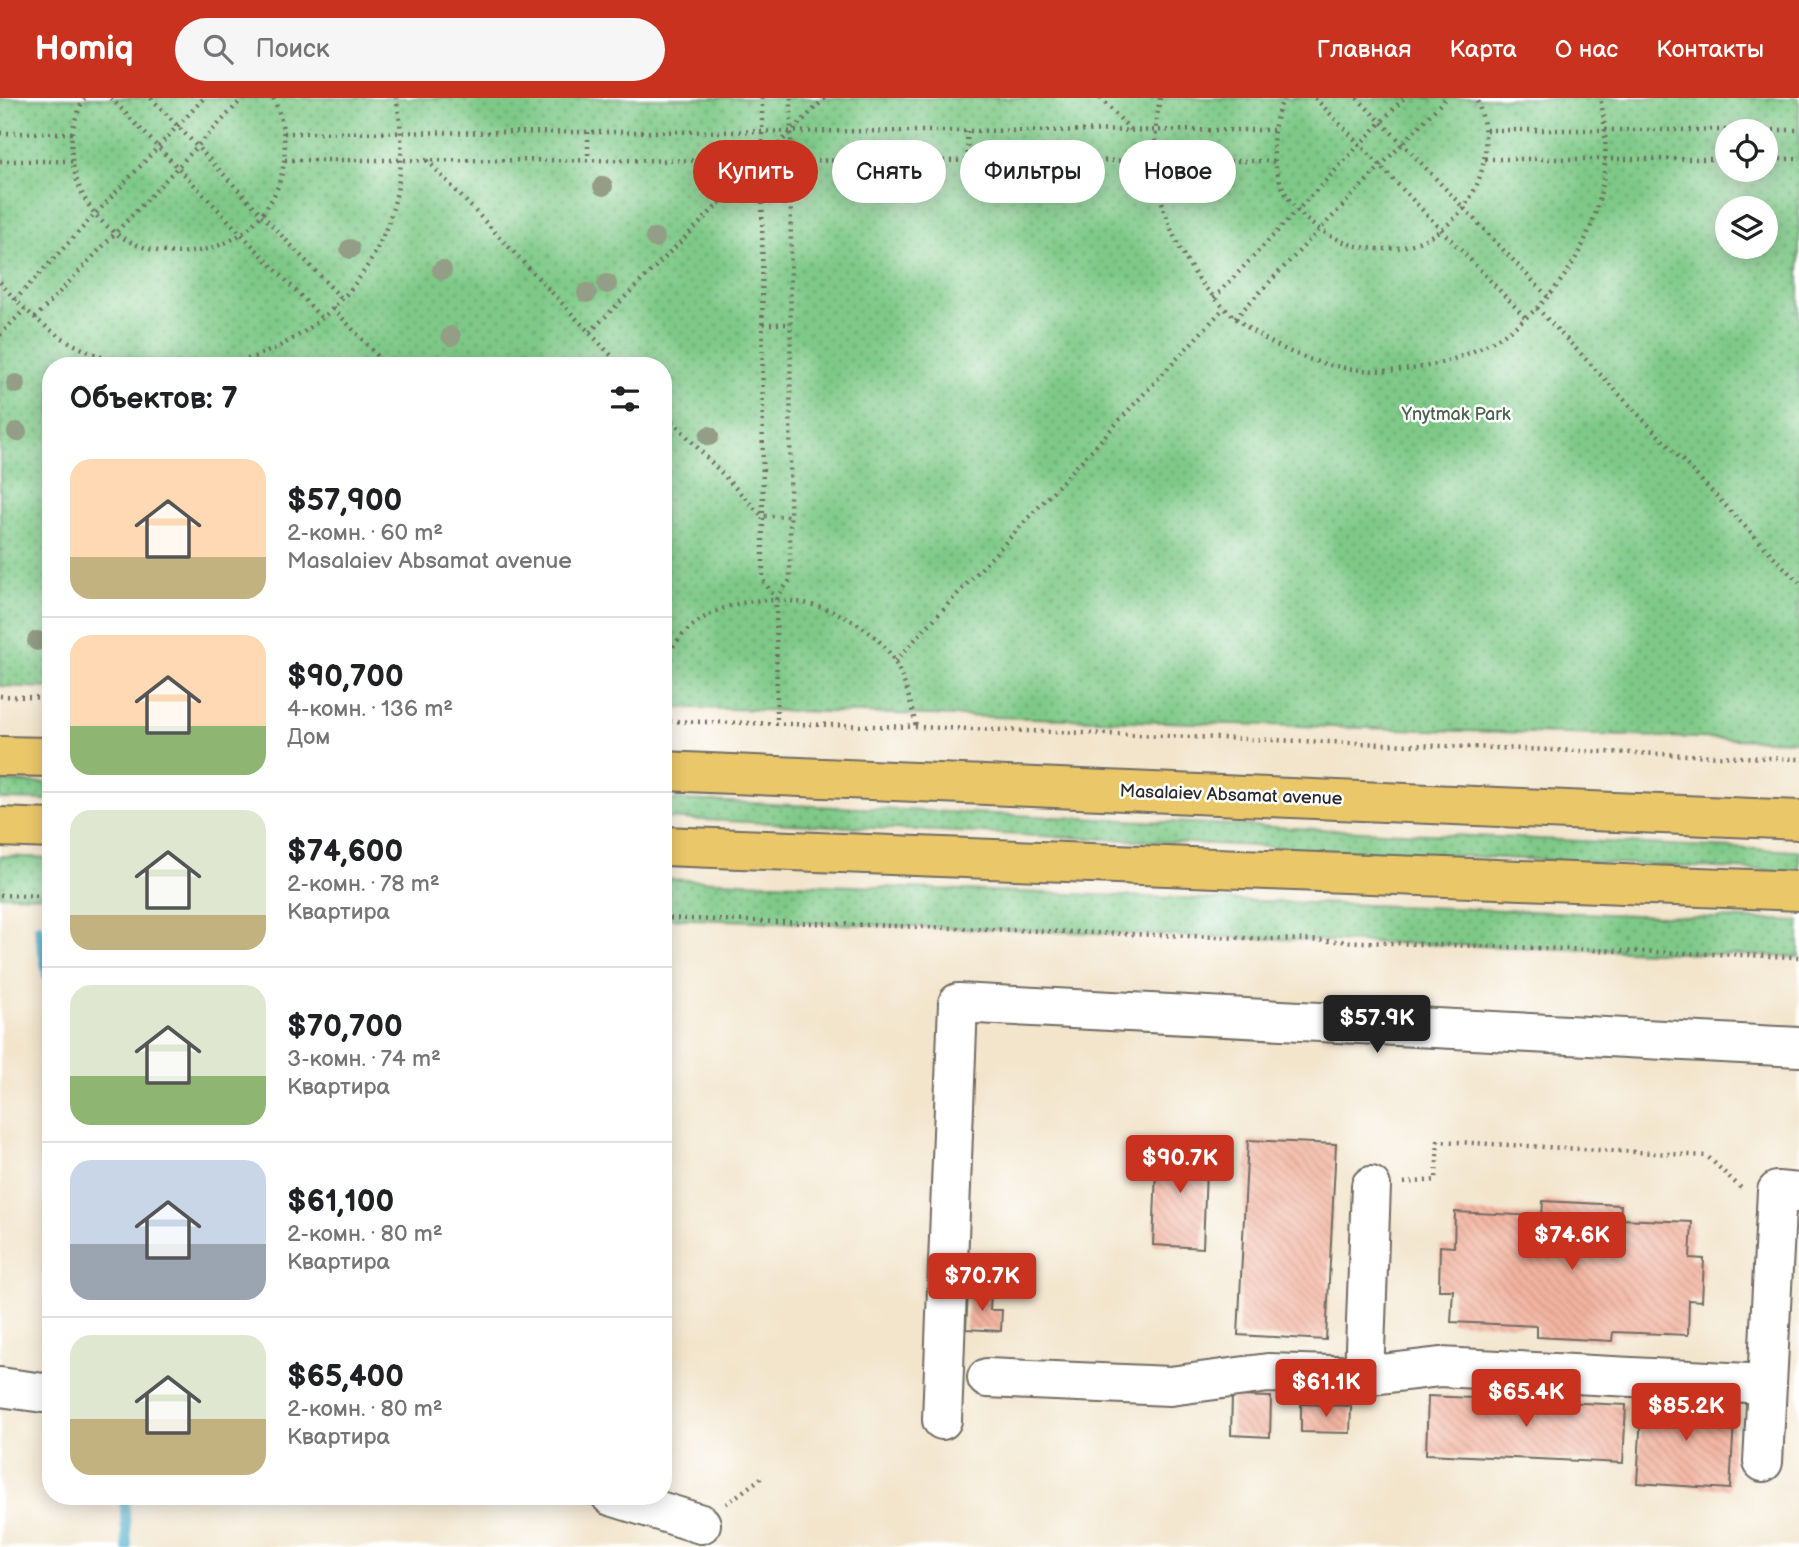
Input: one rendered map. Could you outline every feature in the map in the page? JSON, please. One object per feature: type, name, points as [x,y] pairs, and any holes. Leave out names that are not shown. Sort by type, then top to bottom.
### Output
[{"type":"main road","points":[[0,756],[42,757]]},
{"type":"main road","name":"Masalaiev Absamat avenue","points":[[672,771],[1799,820]]},
{"type":"main road","points":[[0,827],[42,829]]},
{"type":"main road","points":[[672,846],[1799,891]]},
{"type":"street","points":[[942,1420],[958,1003],[1799,1047]]},
{"type":"street","points":[[1364,1376],[1371,1186]]},
{"type":"street","points":[[1763,1462],[1767,1384],[1788,1192]]},
{"type":"street","points":[[986,1378],[1170,1386],[1268,1373],[1364,1376],[1440,1367],[1767,1384]]},
{"type":"street","points":[[0,1387],[42,1393]]},
{"type":"street","points":[[640,1505],[701,1524]]},
{"type":"path","points":[[84,98],[72,133],[72,161],[82,194],[103,223],[136,246],[181,254],[204,251],[242,234],[262,214],[275,192],[285,160],[284,133],[273,98]]},
{"type":"path","points":[[111,98],[322,318]]},
{"type":"path","points":[[151,98],[342,299]]},
{"type":"path","points":[[15,300],[204,98]]},
{"type":"path","points":[[35,318],[243,98]]},
{"type":"path","points":[[255,357],[288,342],[322,318],[364,272],[384,235],[397,194],[401,132],[397,98]]},
{"type":"path","points":[[762,98],[762,140]]},
{"type":"path","points":[[791,98],[791,140]]},
{"type":"path","points":[[782,140],[825,98]]},
{"type":"path","points":[[1100,98],[1132,131]]},
{"type":"path","points":[[1156,140],[1160,98]]},
{"type":"path","points":[[1283,98],[1273,130],[1273,161],[1287,195],[1307,221],[1339,242],[1376,249],[1413,244],[1442,230],[1463,208],[1478,184],[1485,159],[1486,130],[1476,98]]},
{"type":"path","points":[[1315,98],[1526,318]]},
{"type":"path","points":[[1357,98],[1548,297]]},
{"type":"path","points":[[1214,298],[1404,98]]},
{"type":"path","points":[[1235,318],[1446,98]]},
{"type":"path","points":[[1163,203],[1173,234],[1191,268],[1214,298],[1235,318],[1272,344],[1293,354],[1336,367],[1381,372],[1426,367],[1489,344],[1526,318],[1564,277],[1588,233],[1603,184],[1606,130],[1600,98]]},
{"type":"path","points":[[284,133],[1273,130]]},
{"type":"path","points":[[1486,130],[1799,130]]},
{"type":"path","points":[[967,131],[967,140]]},
{"type":"path","points":[[588,132],[588,160]]},
{"type":"path","points":[[0,133],[72,133]]},
{"type":"path","points":[[1485,159],[1715,159]]},
{"type":"path","points":[[1778,159],[1799,159]]},
{"type":"path","points":[[285,160],[693,160]]},
{"type":"path","points":[[427,160],[613,357]]},
{"type":"path","points":[[818,160],[960,160]]},
{"type":"path","points":[[0,161],[72,161]]},
{"type":"path","points":[[1236,161],[1273,161]]},
{"type":"path","points":[[590,332],[720,203]]},
{"type":"path","points":[[763,203],[762,580],[776,599],[777,724]]},
{"type":"path","points":[[776,599],[790,580],[791,203]]},
{"type":"path","points":[[0,282],[35,318],[61,337],[102,357]]},
{"type":"path","points":[[333,308],[379,357]]},
{"type":"path","points":[[895,661],[1224,308]]},
{"type":"path","points":[[1537,308],[1799,583]]},
{"type":"path","points":[[0,335],[25,309]]},
{"type":"path","points":[[762,324],[791,324]]},
{"type":"path","points":[[672,421],[762,516],[790,516]]},
{"type":"path","points":[[672,649],[683,635],[700,621],[746,601],[776,599],[808,603],[850,620],[870,632],[884,646],[895,661],[912,707],[916,727]]},
{"type":"path","points":[[0,696],[42,698]]},
{"type":"path","points":[[672,721],[916,727],[1799,759]]},
{"type":"path","points":[[0,895],[42,897]]},
{"type":"path","points":[[672,918],[1799,957]]},
{"type":"path","points":[[1371,1186],[1436,1180],[1438,1141],[1707,1156],[1742,1189],[1788,1192]]},
{"type":"green space","name":"Ynytmak Park","points":[[0,98],[1799,98],[1799,741],[672,707],[672,357],[42,357],[42,688],[0,686]]},
{"type":"green space","points":[[0,782],[42,783],[42,800],[0,799]]},
{"type":"green space","points":[[672,799],[1799,851],[1799,872],[672,818]]},
{"type":"green space","points":[[0,856],[42,858],[42,896],[0,895]]},
{"type":"green space","points":[[672,879],[1799,921],[1799,957],[672,918]]},
{"type":"building","points":[[1248,1140],[1336,1144],[1326,1340],[1238,1335]]},
{"type":"building","points":[[1157,1143],[1207,1145],[1203,1248],[1153,1245]]},
{"type":"building","points":[[1543,1201],[1621,1205],[1620,1219],[1692,1222],[1690,1258],[1704,1259],[1702,1301],[1689,1300],[1688,1335],[1613,1332],[1612,1341],[1537,1337],[1537,1326],[1451,1322],[1453,1290],[1439,1290],[1440,1246],[1454,1247],[1455,1212],[1542,1216]]},
{"type":"building","points":[[968,1292],[991,1293],[990,1310],[1002,1310],[1001,1331],[966,1329]]},
{"type":"building","points":[[1232,1396],[1271,1397],[1270,1437],[1231,1435]]},
{"type":"building","points":[[1428,1396],[1626,1405],[1623,1463],[1426,1454]]},
{"type":"building","points":[[1642,1398],[1735,1404],[1730,1489],[1637,1483]]},
{"type":"building","points":[[1301,1404],[1351,1406],[1350,1433],[1301,1432]]},
{"type":"waterway","points":[[39,928],[42,945]]},
{"type":"waterway","points":[[125,1505],[127,1547]]}]
